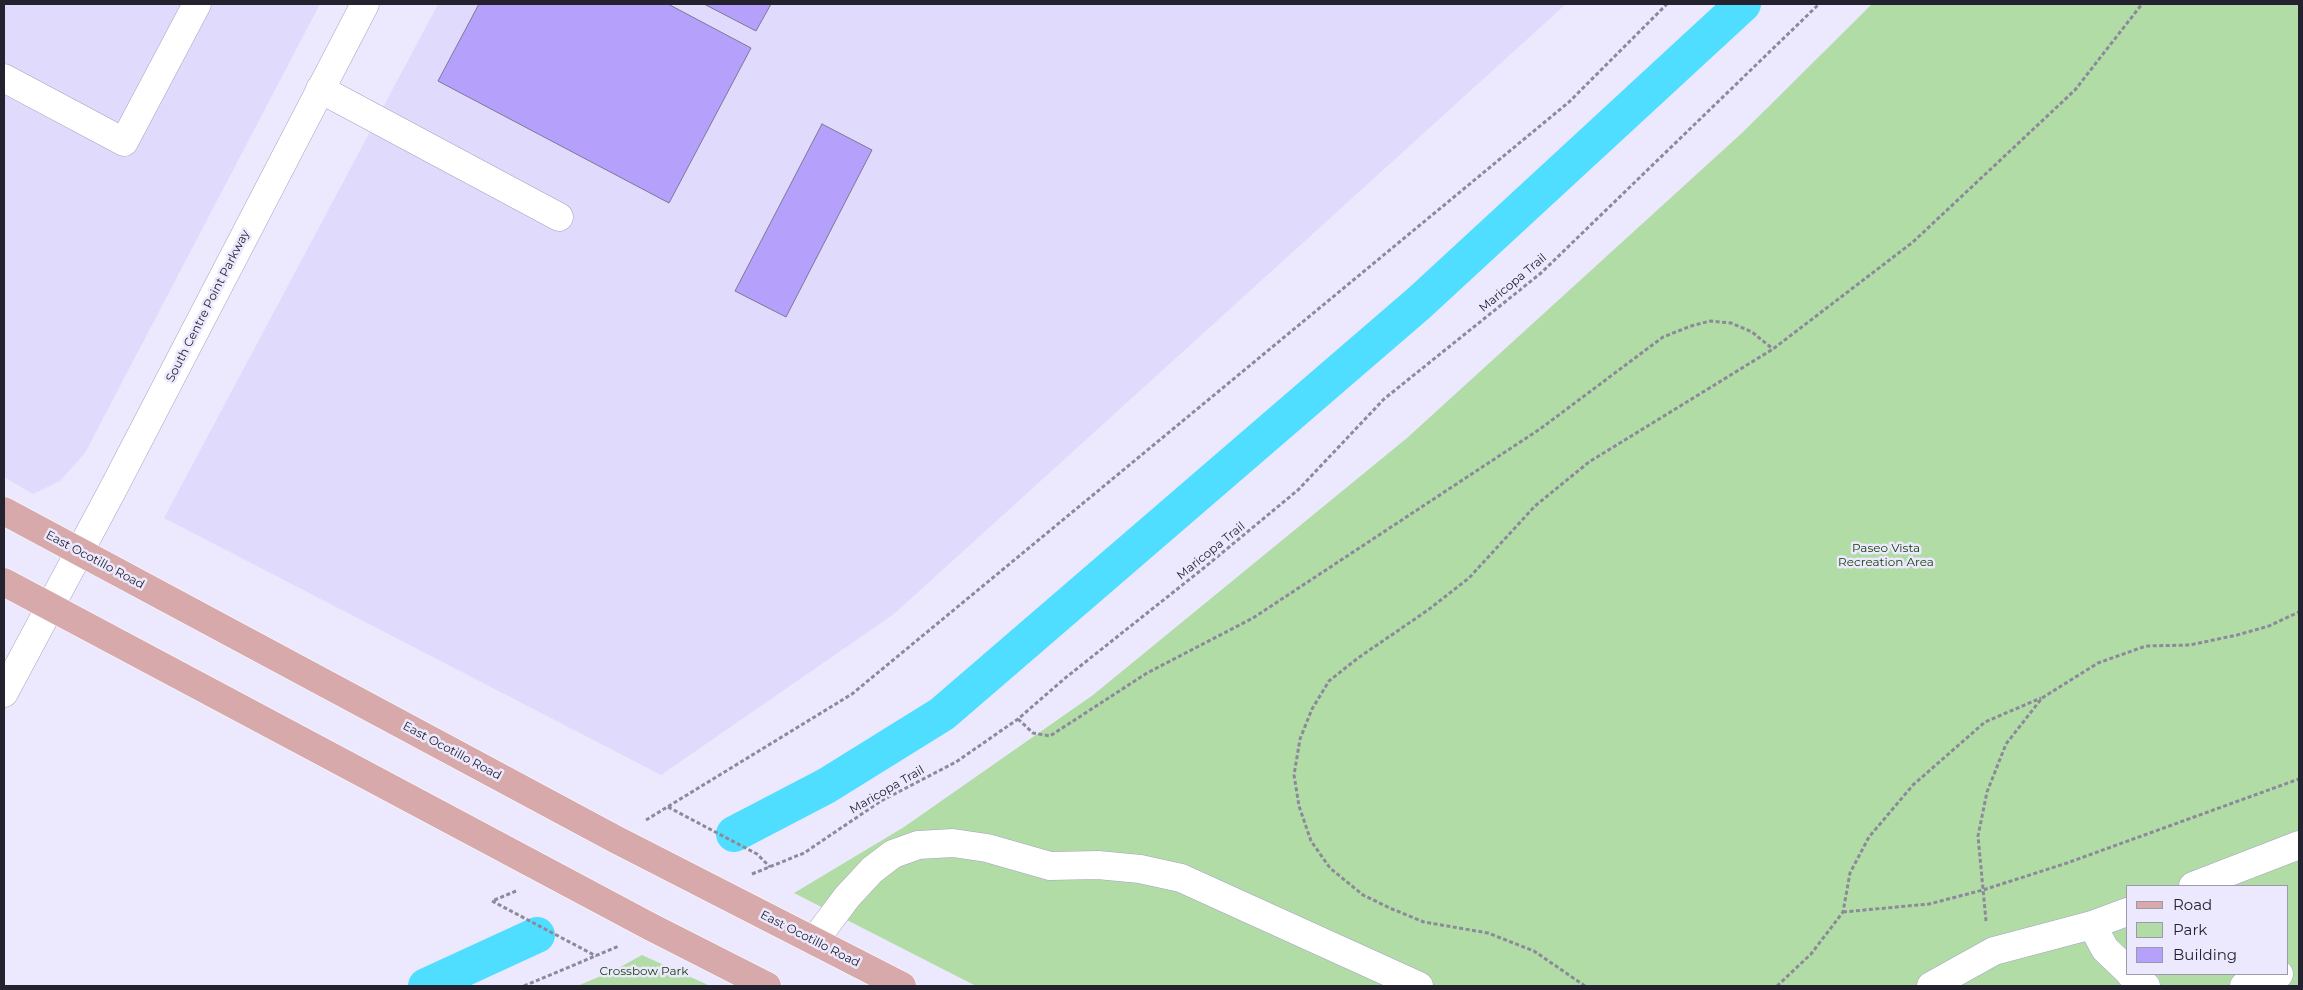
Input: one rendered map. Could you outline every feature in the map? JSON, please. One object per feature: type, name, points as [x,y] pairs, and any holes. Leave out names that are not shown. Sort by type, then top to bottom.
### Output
[{"type":"main road","name":"East Ocotillo Road","points":[[4,511],[616,839],[902,986]]},
{"type":"main road","points":[[4,582],[651,927],[767,986]]},
{"type":"street","points":[[4,78],[124,142],[197,4]]},
{"type":"street","name":"South Centre Point Parkway","points":[[4,692],[80,552],[366,4]]},
{"type":"street","points":[[320,89],[559,217]]},
{"type":"street","points":[[814,941],[853,890],[872,870],[893,854],[918,845],[953,843],[987,848],[1050,866],[1098,865],[1140,869],[1181,878],[1419,986]]},
{"type":"street","points":[[2196,885],[2299,845]]},
{"type":"street","points":[[1931,986],[1994,951],[2092,925],[2126,912]]},
{"type":"street","points":[[2092,925],[2105,949],[2126,969]]},
{"type":"street","points":[[2131,975],[2146,986]]},
{"type":"street","points":[[2244,986],[2276,975]]},
{"type":"path","points":[[616,839],[852,694],[1569,102],[1667,4]]},
{"type":"path","name":"Maricopa Trail","points":[[714,890],[804,853],[881,801],[956,762],[1018,719],[1298,490],[1384,400],[1541,273],[1819,4]]},
{"type":"path","points":[[1585,986],[1534,951],[1488,933],[1424,922],[1392,909],[1364,895],[1330,868],[1311,841],[1299,806],[1294,775],[1300,739],[1312,709],[1329,681],[1469,578],[1535,506],[1590,462],[1773,349],[1913,242],[2075,90],[2142,4]]},
{"type":"path","points":[[1018,719],[1033,733],[1050,736],[1147,673],[1253,618],[1540,429],[1663,337],[1710,321],[1732,323],[1752,332],[1773,349]]},
{"type":"path","points":[[1777,986],[1811,954],[1843,912],[1850,873],[1869,837],[1913,785],[1985,722],[2042,698],[2098,663],[2146,646],[2190,644],[2237,635],[2269,626],[2299,612]]},
{"type":"path","points":[[1983,890],[1978,836],[1988,792],[2006,744],[2042,698]]},
{"type":"path","points":[[1843,912],[1929,904],[1983,890],[2094,854],[2299,779]]},
{"type":"path","points":[[668,807],[757,854],[770,867]]},
{"type":"path","points":[[524,986],[624,944],[651,927]]},
{"type":"shaded area","points":[[4,4],[320,4],[85,453],[60,481],[33,494],[4,477]]},
{"type":"shaded area","points":[[438,4],[1566,4],[894,614],[661,775],[164,518]]},
{"type":"green space","name":"Paseo Vista Recreation Area","points":[[1872,4],[2299,4],[2299,986],[976,986],[794,893],[904,827],[1093,695],[1407,438],[1743,132]]},
{"type":"green space","name":"Crossbow Park","points":[[642,955],[709,986],[577,986],[613,971]]},
{"type":"building","points":[[479,4],[668,4],[751,48],[669,203],[438,81]]},
{"type":"building","points":[[704,4],[771,4],[756,31]]},
{"type":"building","points":[[822,124],[872,150],[786,317],[735,291]]},
{"type":"waterway","points":[[734,834],[826,786],[942,714],[1419,303],[1743,4]]},
{"type":"waterway","points":[[426,986],[537,935]]}]
